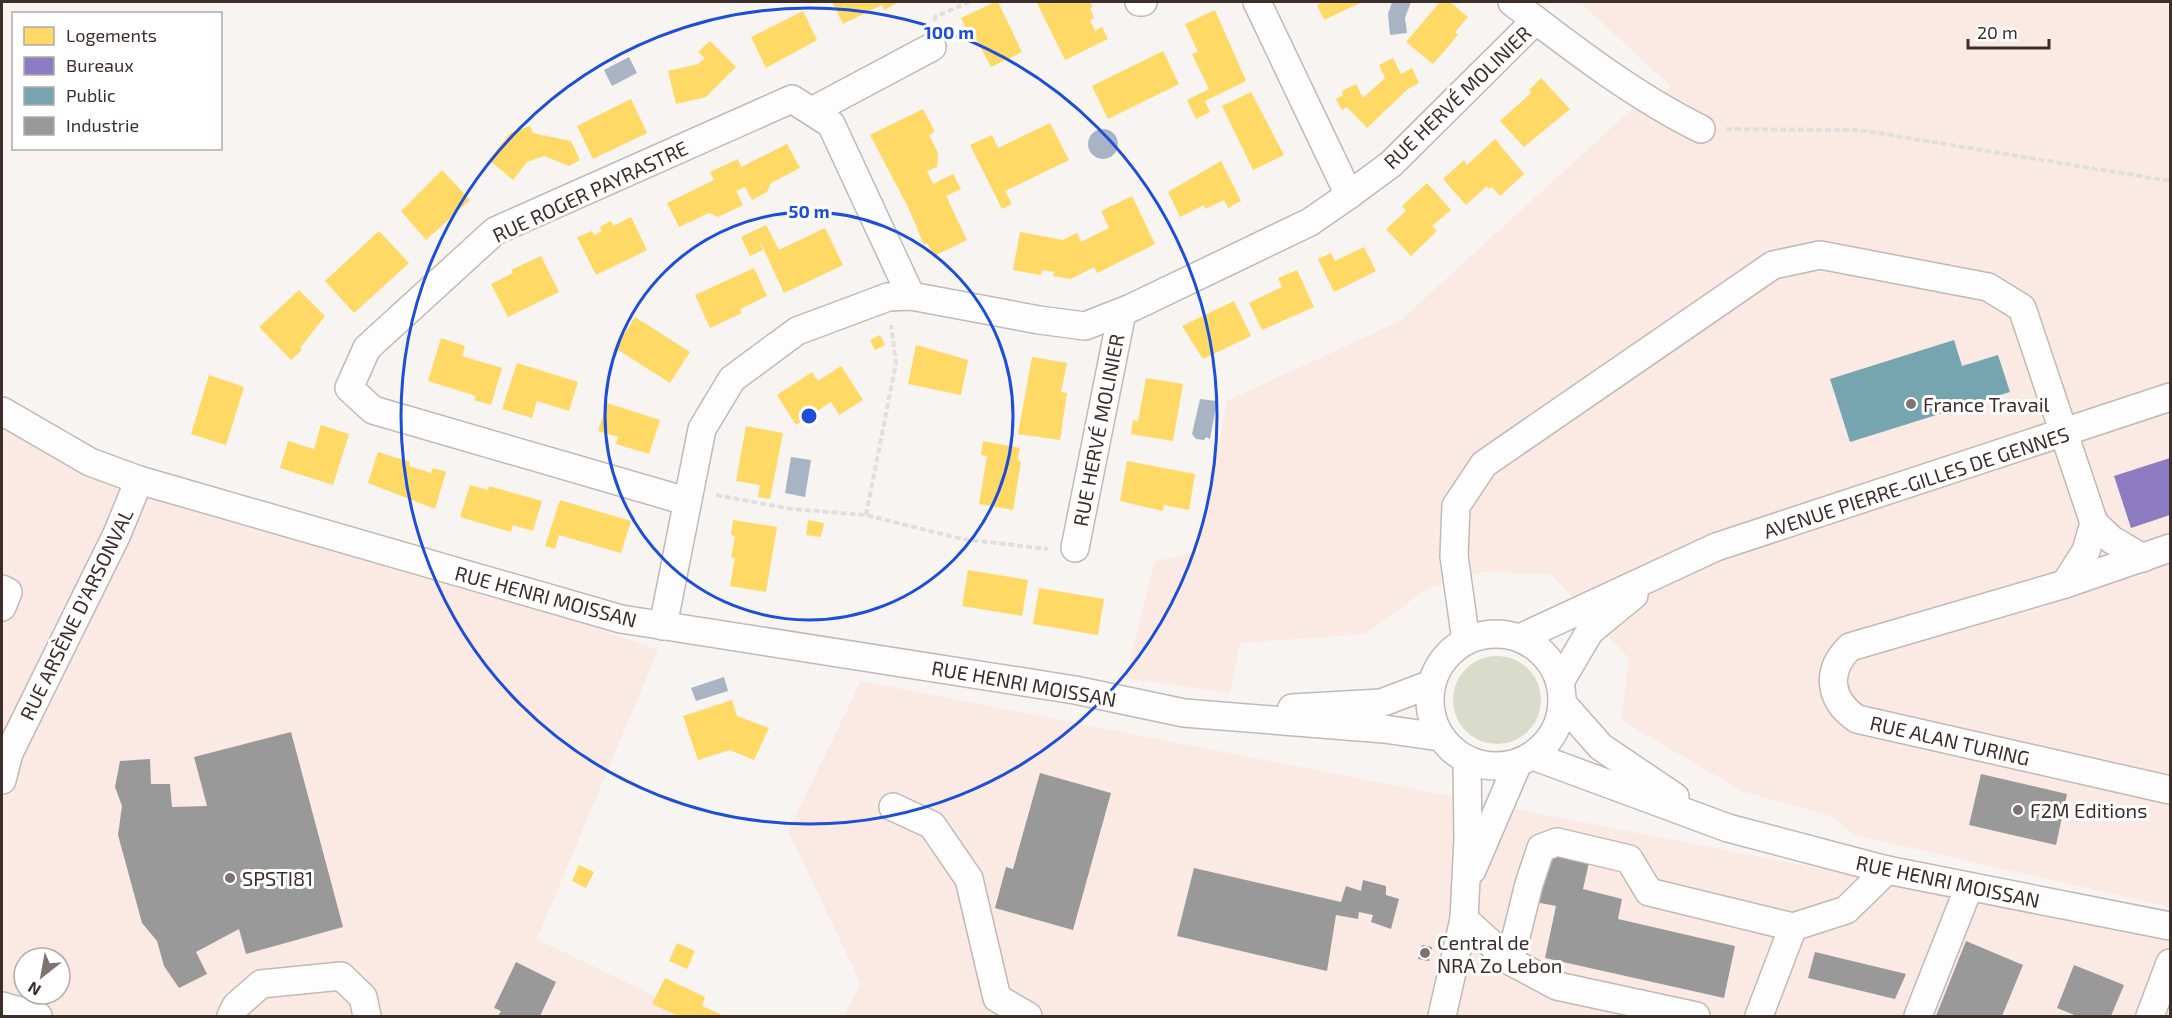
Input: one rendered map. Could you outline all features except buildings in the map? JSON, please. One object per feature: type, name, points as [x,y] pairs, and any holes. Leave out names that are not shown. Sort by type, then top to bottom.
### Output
[{"type":"street","points":[[1257,2],[1348,195]]},
{"type":"street","points":[[1512,2],[1565,43],[1659,105],[1701,129]]},
{"type":"street","name":"RUE HERVÉ MOLINIER","points":[[899,297],[1085,326],[1122,312],[1310,222],[1391,164],[1536,20]]},
{"type":"street","points":[[812,111],[932,47]]},
{"type":"street","name":"RUE ROGER PAYRASTRE","points":[[687,496],[373,410],[349,388],[367,348],[495,231],[792,99],[831,124],[899,297]]},
{"type":"street","points":[[1466,641],[1454,556],[1456,506],[1484,464],[1773,265],[1820,255],[1988,287],[2022,308],[2094,523],[2112,540],[2143,558]]},
{"type":"street","points":[[663,626],[702,429],[732,379],[797,331],[899,297]]},
{"type":"street","name":"RUE HERVÉ MOLINIER","points":[[1075,548],[1122,312]]},
{"type":"street","name":"AVENUE PIERRE-GILLES DE GENNES","points":[[1520,638],[1716,547],[2170,397]]},
{"type":"street","name":"RUE HENRI MOISSAN","points":[[2,411],[90,462],[139,480],[621,619],[1075,690],[1184,713],[1384,729],[1440,737]]},
{"type":"street","name":"RUE ARSÈNE D'ARSONVAL","points":[[2,780],[9,753],[117,534],[139,480]]},
{"type":"street","points":[[2065,584],[2085,551],[2094,523]]},
{"type":"street","name":"RUE ALAN TURING","points":[[2170,548],[2065,584],[1850,647],[1840,657],[1834,670],[1836,697],[1844,710],[1857,719],[2170,790]]},
{"type":"street","name":"AVENUE PIERRE-GILLES DE GENNES","points":[[1561,692],[1590,631],[1663,571]]},
{"type":"street","points":[[2,590],[8,592],[2,607]]},
{"type":"street","points":[[1502,634],[1520,638],[1537,649],[1551,663],[1561,692],[1558,723],[1548,741],[1525,760],[1500,767],[1483,766],[1467,760],[1452,750],[1440,737],[1432,720],[1429,702],[1431,684],[1438,666],[1450,652],[1466,641],[1483,635],[1502,634]]},
{"type":"street","name":"RUE HENRI MOISSAN","points":[[1184,713],[1381,703],[1431,684]]},
{"type":"street","name":"RUE HENRI MOISSAN","points":[[1561,692],[1601,747],[1647,780],[1728,828]]},
{"type":"street","points":[[1442,1017],[1464,919],[1467,882],[1467,760]]},
{"type":"street","points":[[1467,882],[1525,760]]},
{"type":"street","name":"RUE HENRI MOISSAN","points":[[1525,760],[1728,828],[1887,870],[2170,926]]},
{"type":"street","points":[[893,807],[932,825],[969,879],[992,1007],[1028,1017]]},
{"type":"street","points":[[1510,962],[1529,884],[1541,848],[1557,842],[1629,859],[1649,892],[1793,927],[1846,910],[1887,870]]},
{"type":"street","points":[[1918,1017],[1969,887]]},
{"type":"street","points":[[1464,919],[1510,962],[1557,986],[1696,1017]]},
{"type":"street","points":[[1759,1017],[1793,927]]},
{"type":"street","points":[[2150,1017],[2170,963]]},
{"type":"street","points":[[231,1017],[236,1006],[261,984],[341,976],[363,997],[368,1017]]},
{"type":"street","points":[[2,1006],[38,1017]]},
{"type":"path","points":[[932,47],[935,17],[969,2]]},
{"type":"path","points":[[1701,129],[1860,130],[2170,181]]},
{"type":"path","points":[[866,515],[896,363],[899,297]]},
{"type":"path","points":[[687,496],[791,509],[866,515],[962,539],[1039,550],[1075,548]]},
{"type":"shaded area","points":[[1580,2],[2170,2],[2170,907],[1854,835],[1831,816],[1742,791],[1621,720],[1629,658],[1551,574],[1483,572],[1427,589],[1365,634],[1240,643],[1230,693],[1126,678],[1155,561],[1198,552],[1227,401],[1400,321],[1633,108],[1671,87]]},
{"type":"shaded area","points":[[2,420],[97,450],[658,650],[537,939],[696,1016],[2,1016]]},
{"type":"shaded area","points":[[861,681],[2170,937],[2170,1016],[844,1016],[861,984],[788,831]]},
{"type":"green space","points":[[1497,656],[1522,663],[1534,675],[1541,700],[1534,725],[1522,737],[1497,744],[1472,737],[1460,725],[1453,700],[1460,675],[1472,663]]},
{"type":"water","points":[[1392,2],[1411,2],[1405,18],[1407,33],[1390,35],[1388,14]]},
{"type":"water","points":[[629,57],[637,73],[612,86],[604,70]]},
{"type":"water","points":[[1103,129],[1114,133],[1118,144],[1114,155],[1103,159],[1092,155],[1088,144],[1092,133]]},
{"type":"water","points":[[1200,399],[1217,401],[1210,439],[1206,437],[1204,440],[1196,439],[1192,434]]},
{"type":"water","points":[[791,457],[811,460],[805,497],[785,493]]},
{"type":"water","points":[[724,677],[728,691],[696,701],[691,688]]},
{"type":"place","name":"France Travail","points":[[1911,404]]},
{"type":"place","name":"F2M Editions","points":[[2018,810]]},
{"type":"place","name":"SPSTI81","points":[[230,878]]},
{"type":"place","name":"Central de NRA Zo Lebon","points":[[1425,953]]}]
